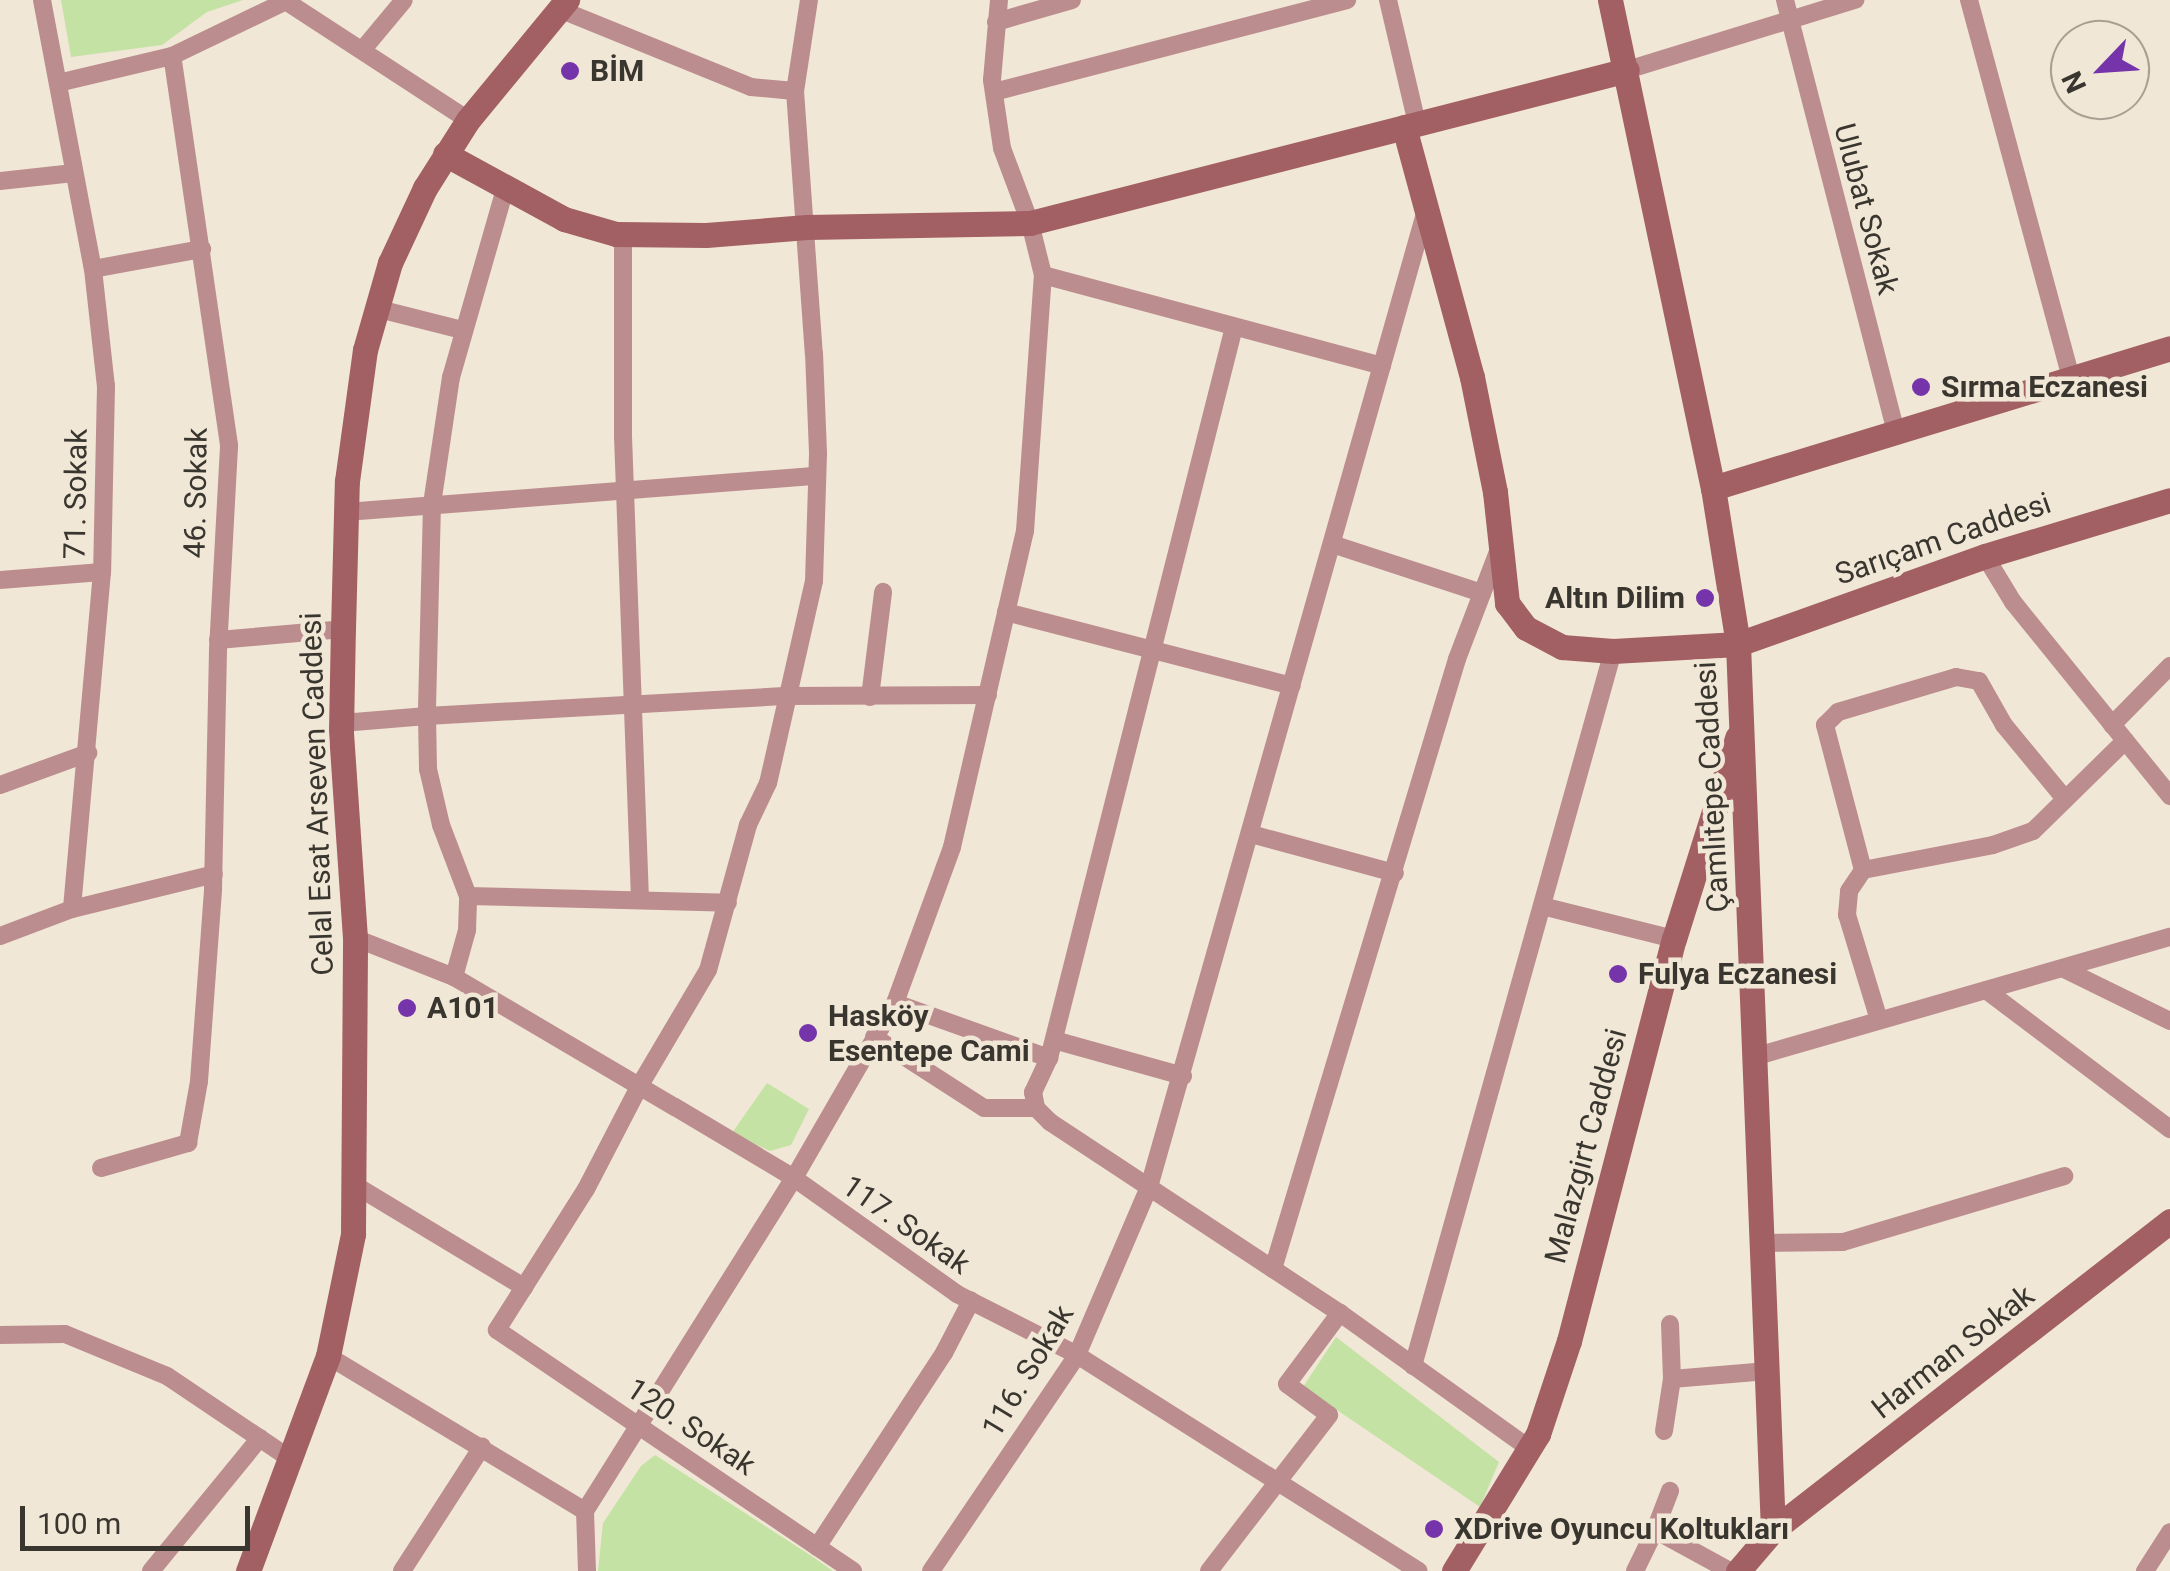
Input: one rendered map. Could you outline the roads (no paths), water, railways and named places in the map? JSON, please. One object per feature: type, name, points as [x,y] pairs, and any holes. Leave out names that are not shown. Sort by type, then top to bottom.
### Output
[{"type":"street","name":"71. Sokak","points":[[42,0],[93,268],[106,386],[102,572],[72,909]]},
{"type":"street","points":[[364,48],[404,0]]},
{"type":"street","points":[[353,1184],[524,1287],[586,1189],[708,970],[748,825],[768,783],[814,582],[817,476],[807,227],[795,91],[808,0]]},
{"type":"street","points":[[587,1571],[585,1511],[794,1178],[895,1003],[952,847],[1026,531],[1043,276],[1030,223],[1002,148],[994,92],[999,0]]},
{"type":"street","points":[[996,22],[1072,0]]},
{"type":"street","points":[[994,92],[1347,0]]},
{"type":"street","points":[[1388,0],[1411,126]]},
{"type":"street","name":"Çamlıtepe Caddesi","points":[[1610,0],[1713,488],[1738,644],[1758,1056],[1773,1530]]},
{"type":"street","name":"Ulubat Sokak","points":[[1784,0],[1896,432]]},
{"type":"street","points":[[445,154],[564,219],[623,234],[706,235],[807,227],[1030,223],[1627,70],[1854,0]]},
{"type":"street","points":[[1969,0],[2070,378]]},
{"type":"street","points":[[58,83],[172,56],[284,1],[364,48],[468,120]]},
{"type":"street","points":[[563,4],[751,87],[795,91]]},
{"type":"street","name":"Celal Esat Arseven Caddesi","points":[[248,1571],[328,1356],[352,1234],[355,938],[342,723],[342,628],[346,512],[356,398],[375,308],[404,228],[468,120],[563,4]]},
{"type":"street","name":"46. Sokak","points":[[101,1168],[188,1142],[199,1081],[214,874],[218,640],[229,446],[172,56]]},
{"type":"street","name":"Sarıçam Caddesi","points":[[1411,126],[1426,209],[1472,376],[1507,602],[1526,628],[1562,646],[1613,651],[1738,644],[1985,556],[2170,500]]},
{"type":"street","points":[[0,181],[74,173]]},
{"type":"street","points":[[454,977],[468,930],[468,896],[441,826],[428,769],[432,504],[450,376],[505,189]]},
{"type":"street","name":"116. Sokak","points":[[932,1571],[1077,1355],[1149,1187],[1426,209]]},
{"type":"street","points":[[623,234],[621,322],[640,900]]},
{"type":"street","points":[[93,268],[202,249]]},
{"type":"street","points":[[1043,276],[1382,366]]},
{"type":"street","points":[[375,308],[462,330]]},
{"type":"street","points":[[1036,1108],[1033,1092],[1052,1049],[1234,326]]},
{"type":"street","points":[[1713,488],[2170,348]]},
{"type":"street","points":[[346,512],[817,476]]},
{"type":"street","points":[[1332,544],[1482,593]]},
{"type":"street","points":[[1273,1269],[1457,659],[1500,544]]},
{"type":"street","points":[[1985,556],[2013,602],[2170,796]]},
{"type":"street","points":[[0,580],[102,572]]},
{"type":"street","points":[[870,696],[883,592]]},
{"type":"street","points":[[1006,612],[1292,686]]},
{"type":"street","points":[[218,640],[342,628]]},
{"type":"street","points":[[1413,1366],[1613,651]]},
{"type":"street","points":[[2112,725],[2170,666]]},
{"type":"street","points":[[1863,870],[1825,724],[1838,712],[1956,677],[1979,681],[2004,725],[2065,799]]},
{"type":"street","points":[[342,723],[788,696],[988,695]]},
{"type":"street","name":"Malazgirt Caddesi","points":[[1454,1571],[1530,1449],[1569,1341],[1674,939],[1742,720]]},
{"type":"street","points":[[1879,1020],[1847,915],[1849,890],[1863,870],[1993,845],[2032,831],[2126,741]]},
{"type":"street","points":[[0,785],[88,753]]},
{"type":"street","points":[[1251,834],[1394,873]]},
{"type":"street","points":[[0,936],[72,909],[214,874]]},
{"type":"street","points":[[468,896],[728,903]]},
{"type":"street","points":[[1542,906],[1674,939]]},
{"type":"street","points":[[1758,1056],[2170,937]]},
{"type":"street","name":"117. Sokak","points":[[355,938],[454,977],[640,1086],[794,1178],[852,1223],[970,1301],[1077,1355],[1419,1571]]},
{"type":"street","points":[[2064,970],[2170,1021]]},
{"type":"street","points":[[1986,990],[2170,1130]]},
{"type":"street","points":[[895,1003],[1052,1049],[1182,1076]]},
{"type":"street","points":[[874,1037],[984,1108],[1036,1108],[1340,1313],[1530,1449]]},
{"type":"street","points":[[1764,1243],[1843,1242],[2064,1176]]},
{"type":"street","name":"Harman Sokak","points":[[1773,1530],[2170,1222]]},
{"type":"street","name":"120. Sokak","points":[[524,1287],[497,1330],[853,1571]]},
{"type":"street","points":[[817,1546],[944,1353],[970,1301]]},
{"type":"street","points":[[1209,1571],[1329,1415],[1287,1384],[1340,1313]]},
{"type":"street","points":[[1664,1431],[1672,1379],[1670,1324]]},
{"type":"street","points":[[0,1335],[72,1336],[167,1376],[289,1458]]},
{"type":"street","points":[[328,1356],[585,1511]]},
{"type":"street","points":[[1672,1379],[1768,1371]]},
{"type":"street","points":[[152,1571],[260,1438]]},
{"type":"street","points":[[402,1571],[482,1448]]},
{"type":"street","points":[[1635,1571],[1670,1491]]},
{"type":"street","points":[[1656,1530],[1730,1571]]},
{"type":"street","points":[[1738,1571],[1773,1530]]},
{"type":"street","points":[[2145,1571],[2170,1532]]},
{"type":"place","name":"BİM","points":[[570,71]]},
{"type":"place","name":"Sırma Eczanesi","points":[[1921,387]]},
{"type":"place","name":"Altın Dilim","points":[[1705,598]]},
{"type":"place","name":"Fulya Eczanesi","points":[[1618,974]]},
{"type":"place","name":"A101","points":[[407,1008]]},
{"type":"place","name":"Hasköy Esentepe Cami","points":[[808,1033]]},
{"type":"place","name":"XDrive Oyuncu Koltukları","points":[[1434,1529]]}]
